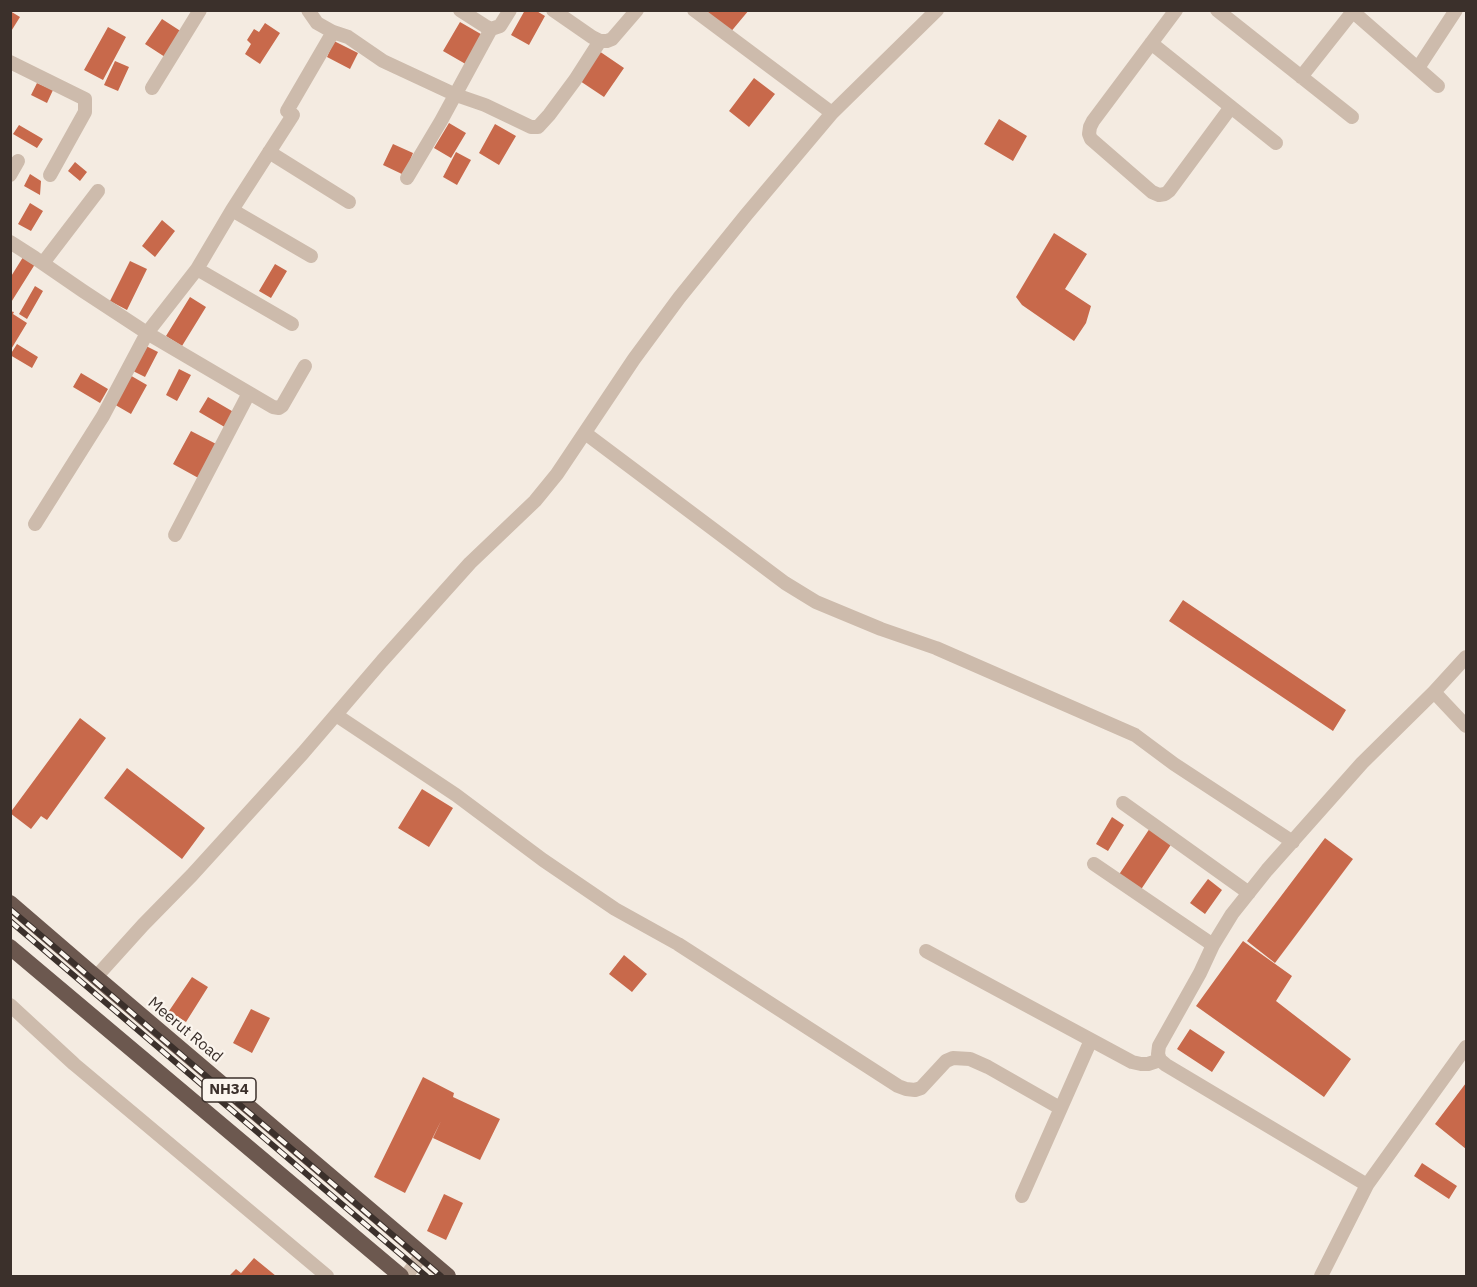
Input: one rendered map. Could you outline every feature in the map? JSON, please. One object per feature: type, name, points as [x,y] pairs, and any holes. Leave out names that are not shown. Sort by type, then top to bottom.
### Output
[{"type":"highway","name":"Meerut Road","points":[[10,903],[448,1276]]},
{"type":"highway","name":"NH34","points":[[10,947],[401,1276]]},
{"type":"street","points":[[152,88],[200,10]]},
{"type":"street","points":[[460,10],[491,29]]},
{"type":"street","points":[[407,178],[456,95],[491,29],[500,26],[510,10]]},
{"type":"street","points":[[554,10],[600,41],[612,39],[637,10]]},
{"type":"street","points":[[694,10],[832,113]]},
{"type":"street","points":[[96,977],[303,753],[470,563],[535,501],[557,474],[634,359],[679,298],[746,215],[832,113],[937,10]]},
{"type":"street","points":[[1176,10],[1093,121],[1089,127],[1089,134],[1096,145],[1152,192],[1159,195],[1165,194],[1231,107]]},
{"type":"street","points":[[1217,10],[1352,117]]},
{"type":"street","points":[[1418,68],[1456,10]]},
{"type":"street","points":[[1301,77],[1353,11],[1438,86]]},
{"type":"street","points":[[310,12],[316,23],[348,37],[383,61],[531,127],[538,127],[549,115],[600,41]]},
{"type":"street","points":[[36,524],[103,416],[147,333],[197,269],[269,152],[333,32]]},
{"type":"street","points":[[1150,43],[1276,143]]},
{"type":"street","points":[[10,62],[85,99],[85,112],[50,175]]},
{"type":"street","points":[[269,152],[349,202]]},
{"type":"street","points":[[10,176],[18,161]]},
{"type":"street","points":[[44,263],[98,191]]},
{"type":"street","points":[[232,210],[311,256]]},
{"type":"street","points":[[10,242],[147,333],[273,407],[282,406],[305,366]]},
{"type":"street","points":[[197,269],[292,324]]},
{"type":"street","points":[[175,535],[249,393]]},
{"type":"street","points":[[585,433],[785,583],[816,602],[881,629],[936,648],[1135,735],[1174,764],[1293,842]]},
{"type":"street","points":[[1367,1185],[1166,1065],[1160,1060],[1159,1046],[1232,914],[1267,870],[1362,763],[1467,657]]},
{"type":"street","points":[[1434,692],[1467,726]]},
{"type":"street","points":[[336,715],[456,795],[543,860],[615,909],[678,944],[898,1086],[915,1090],[921,1088],[946,1061],[953,1058],[970,1059],[1060,1108]]},
{"type":"street","points":[[1123,803],[1249,893]]},
{"type":"street","points":[[1094,864],[1213,945]]},
{"type":"street","points":[[926,951],[1132,1062],[1148,1064],[1160,1060]]},
{"type":"street","points":[[10,1005],[74,1064],[327,1276]]},
{"type":"street","points":[[1022,1196],[1091,1040]]},
{"type":"street","points":[[1321,1276],[1367,1185],[1467,1047]]},
{"type":"street","points":[[406,1276],[422,1255]]},
{"type":"building","points":[[525,10],[535,10],[545,16],[529,45],[511,35]]},
{"type":"building","points":[[708,10],[749,10],[729,34],[705,14]]},
{"type":"building","points":[[10,11],[20,17],[10,33]]},
{"type":"building","points":[[162,19],[182,32],[165,57],[145,44]]},
{"type":"building","points":[[460,22],[486,37],[469,66],[443,51]]},
{"type":"building","points":[[265,23],[280,33],[260,64],[245,54],[251,44],[247,40],[254,29],[259,32]]},
{"type":"building","points":[[108,27],[126,37],[103,80],[84,70]]},
{"type":"building","points":[[334,41],[358,53],[350,69],[327,57]]},
{"type":"building","points":[[599,51],[624,68],[604,97],[580,81]]},
{"type":"building","points":[[115,61],[129,67],[118,91],[104,85]]},
{"type":"building","points":[[754,78],[775,94],[749,127],[729,111]]},
{"type":"building","points":[[37,83],[53,90],[47,103],[31,95]]},
{"type":"building","points":[[999,119],[1027,136],[1013,161],[984,144]]},
{"type":"building","points":[[449,123],[466,133],[451,158],[434,148]]},
{"type":"building","points":[[495,124],[516,136],[499,165],[479,153]]},
{"type":"building","points":[[19,125],[43,139],[37,148],[13,134]]},
{"type":"building","points":[[393,144],[413,153],[404,175],[383,165]]},
{"type":"building","points":[[456,152],[471,160],[457,185],[443,177]]},
{"type":"building","points":[[75,162],[87,172],[80,181],[68,171]]},
{"type":"building","points":[[30,174],[41,181],[40,195],[24,186]]},
{"type":"building","points":[[30,203],[43,211],[31,231],[18,224]]},
{"type":"building","points":[[162,220],[175,231],[155,257],[142,246]]},
{"type":"building","points":[[1054,233],[1087,254],[1065,289],[1091,306],[1086,323],[1074,341],[1022,305],[1016,297]]},
{"type":"building","points":[[25,254],[37,261],[10,304],[10,278]]},
{"type":"building","points":[[130,261],[147,269],[127,310],[110,301]]},
{"type":"building","points":[[275,264],[287,271],[271,298],[259,291]]},
{"type":"building","points":[[35,286],[43,291],[27,319],[19,314]]},
{"type":"building","points":[[190,297],[206,307],[182,346],[166,336]]},
{"type":"building","points":[[10,311],[27,323],[10,351]]},
{"type":"building","points":[[17,344],[38,357],[32,368],[10,355]]},
{"type":"building","points":[[142,344],[158,352],[145,377],[129,369]]},
{"type":"building","points":[[179,369],[191,375],[177,401],[166,395]]},
{"type":"building","points":[[81,373],[108,389],[100,403],[73,387]]},
{"type":"building","points":[[128,374],[147,385],[131,414],[112,403]]},
{"type":"building","points":[[208,397],[237,414],[228,429],[199,412]]},
{"type":"building","points":[[191,431],[220,446],[202,480],[173,464]]},
{"type":"building","points":[[1183,600],[1346,710],[1333,731],[1169,621]]},
{"type":"building","points":[[80,718],[106,738],[47,820],[41,816],[31,829],[10,813]]},
{"type":"building","points":[[127,768],[205,828],[182,859],[104,798]]},
{"type":"building","points":[[422,789],[453,808],[429,847],[398,828]]},
{"type":"building","points":[[1112,817],[1124,825],[1108,851],[1096,844]]},
{"type":"building","points":[[1150,828],[1172,843],[1140,891],[1118,876]]},
{"type":"building","points":[[1325,838],[1353,859],[1275,963],[1247,941]]},
{"type":"building","points":[[1208,879],[1222,890],[1205,914],[1190,903]]},
{"type":"building","points":[[1243,941],[1292,976],[1276,1001],[1351,1059],[1324,1097],[1196,1006]]},
{"type":"building","points":[[624,955],[647,974],[632,992],[609,974]]},
{"type":"building","points":[[192,977],[208,987],[186,1022],[169,1011]]},
{"type":"building","points":[[251,1009],[270,1018],[252,1053],[233,1043]]},
{"type":"building","points":[[1190,1029],[1225,1052],[1212,1072],[1177,1049]]},
{"type":"building","points":[[423,1077],[454,1093],[453,1097],[500,1119],[480,1160],[433,1138],[441,1121],[405,1193],[374,1177]]},
{"type":"building","points":[[1466,1083],[1466,1149],[1435,1124]]},
{"type":"building","points":[[1422,1163],[1457,1186],[1449,1199],[1414,1176]]},
{"type":"building","points":[[444,1194],[463,1203],[446,1240],[427,1231]]},
{"type":"building","points":[[254,1258],[276,1276],[229,1276],[236,1269],[241,1273]]},
{"type":"railway","points":[[10,909],[441,1276]]},
{"type":"railway","points":[[10,921],[426,1276]]}]
